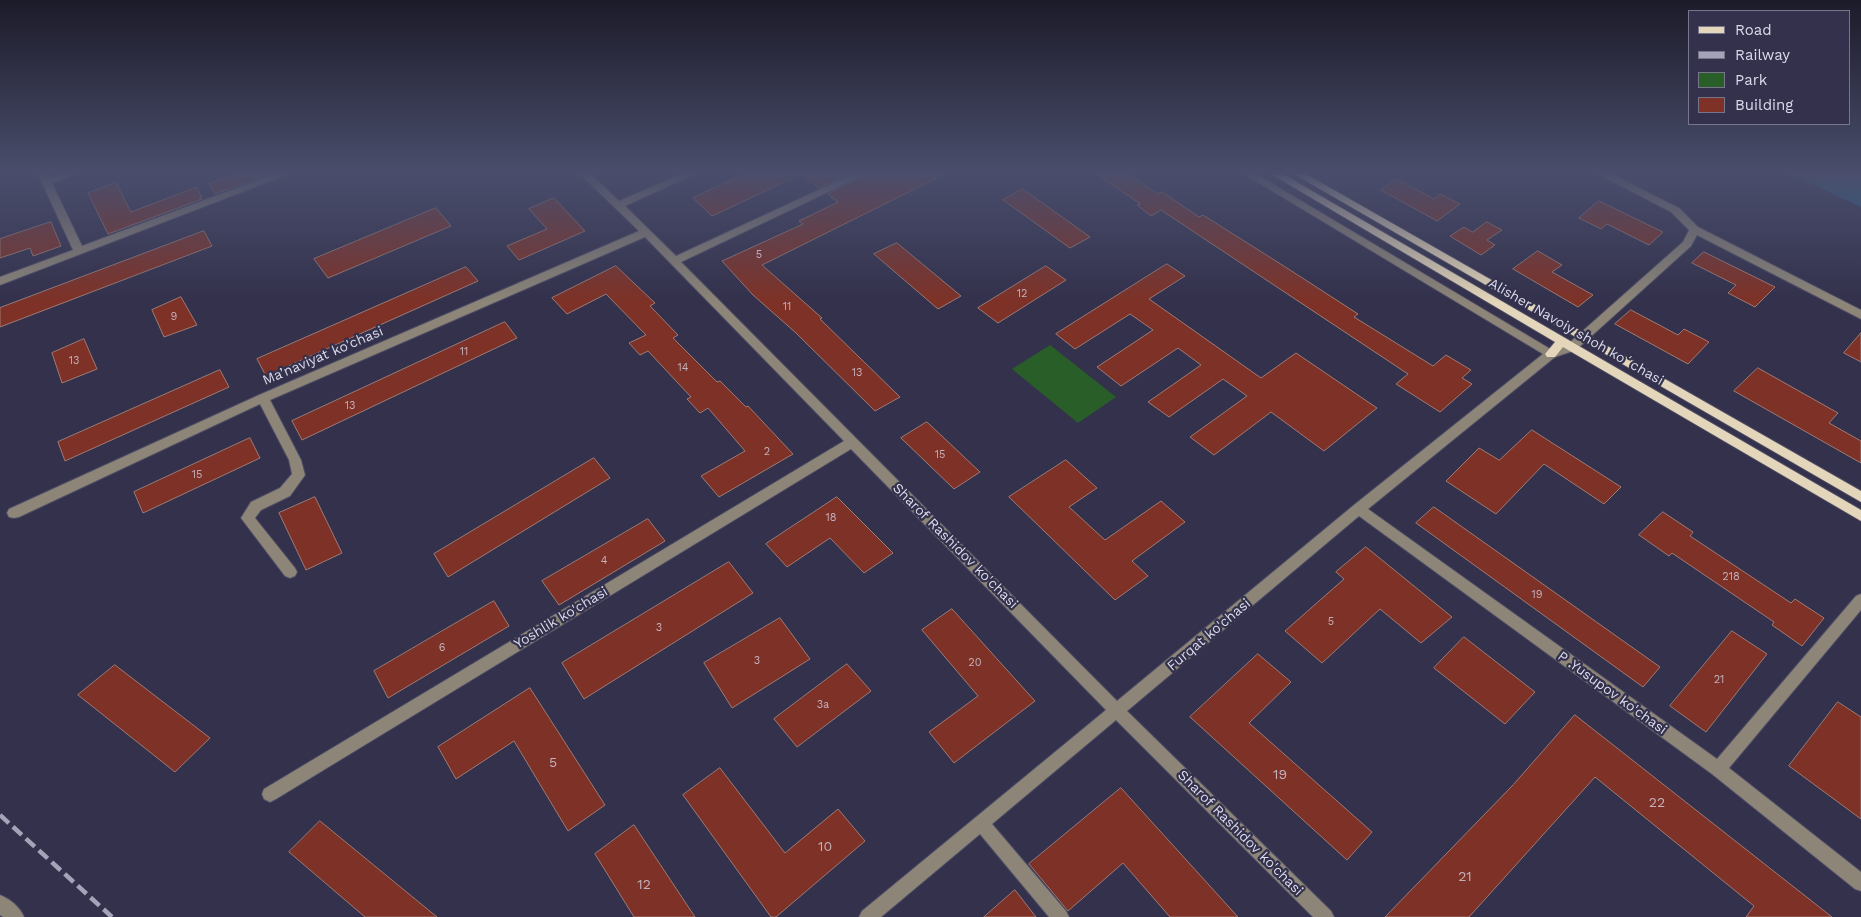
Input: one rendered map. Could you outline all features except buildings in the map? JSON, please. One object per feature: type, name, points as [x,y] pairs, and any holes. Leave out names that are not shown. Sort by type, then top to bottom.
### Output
[{"type":"main road","name":"Alisher Navoiy shoh koʻchasi","points":[[1349,217],[1861,516]]},
{"type":"main road","name":"Alisher Navoiy shoh koʻchasi","points":[[1373,217],[1861,497]]},
{"type":"main road","points":[[1551,354],[1567,344]]},
{"type":"street","points":[[63,217],[79,252]]},
{"type":"street","points":[[0,281],[172,217]]},
{"type":"street","name":"Sharof Rashidov ko'chasi","points":[[629,217],[1117,711],[1326,917]]},
{"type":"street","points":[[674,261],[769,217]]},
{"type":"street","points":[[1321,217],[1551,354]]},
{"type":"street","points":[[1682,217],[1694,229],[1861,315]]},
{"type":"street","points":[[1567,344],[1582,337],[1687,244],[1694,229]]},
{"type":"street","name":"Ma’naviyat ko'chasi","points":[[14,513],[263,398],[646,232]]},
{"type":"street","name":"Furqat ko'chasi","points":[[868,917],[1359,509],[1551,354]]},
{"type":"street","points":[[263,398],[295,460],[299,475],[286,492],[256,506],[248,518],[290,572]]},
{"type":"street","name":"Yoshlik ko'chasi","points":[[270,794],[852,442]]},
{"type":"street","name":"P .Yusupov ko'chasi","points":[[1359,509],[1718,769],[1861,882]]},
{"type":"street","points":[[1718,769],[1861,600]]},
{"type":"street","points":[[981,823],[1060,917]]},
{"type":"street","points":[[0,902],[15,917]]},
{"type":"green space","points":[[1050,345],[1116,397],[1078,423],[1012,369]]},
{"type":"railway","points":[[0,815],[112,917]]}]
